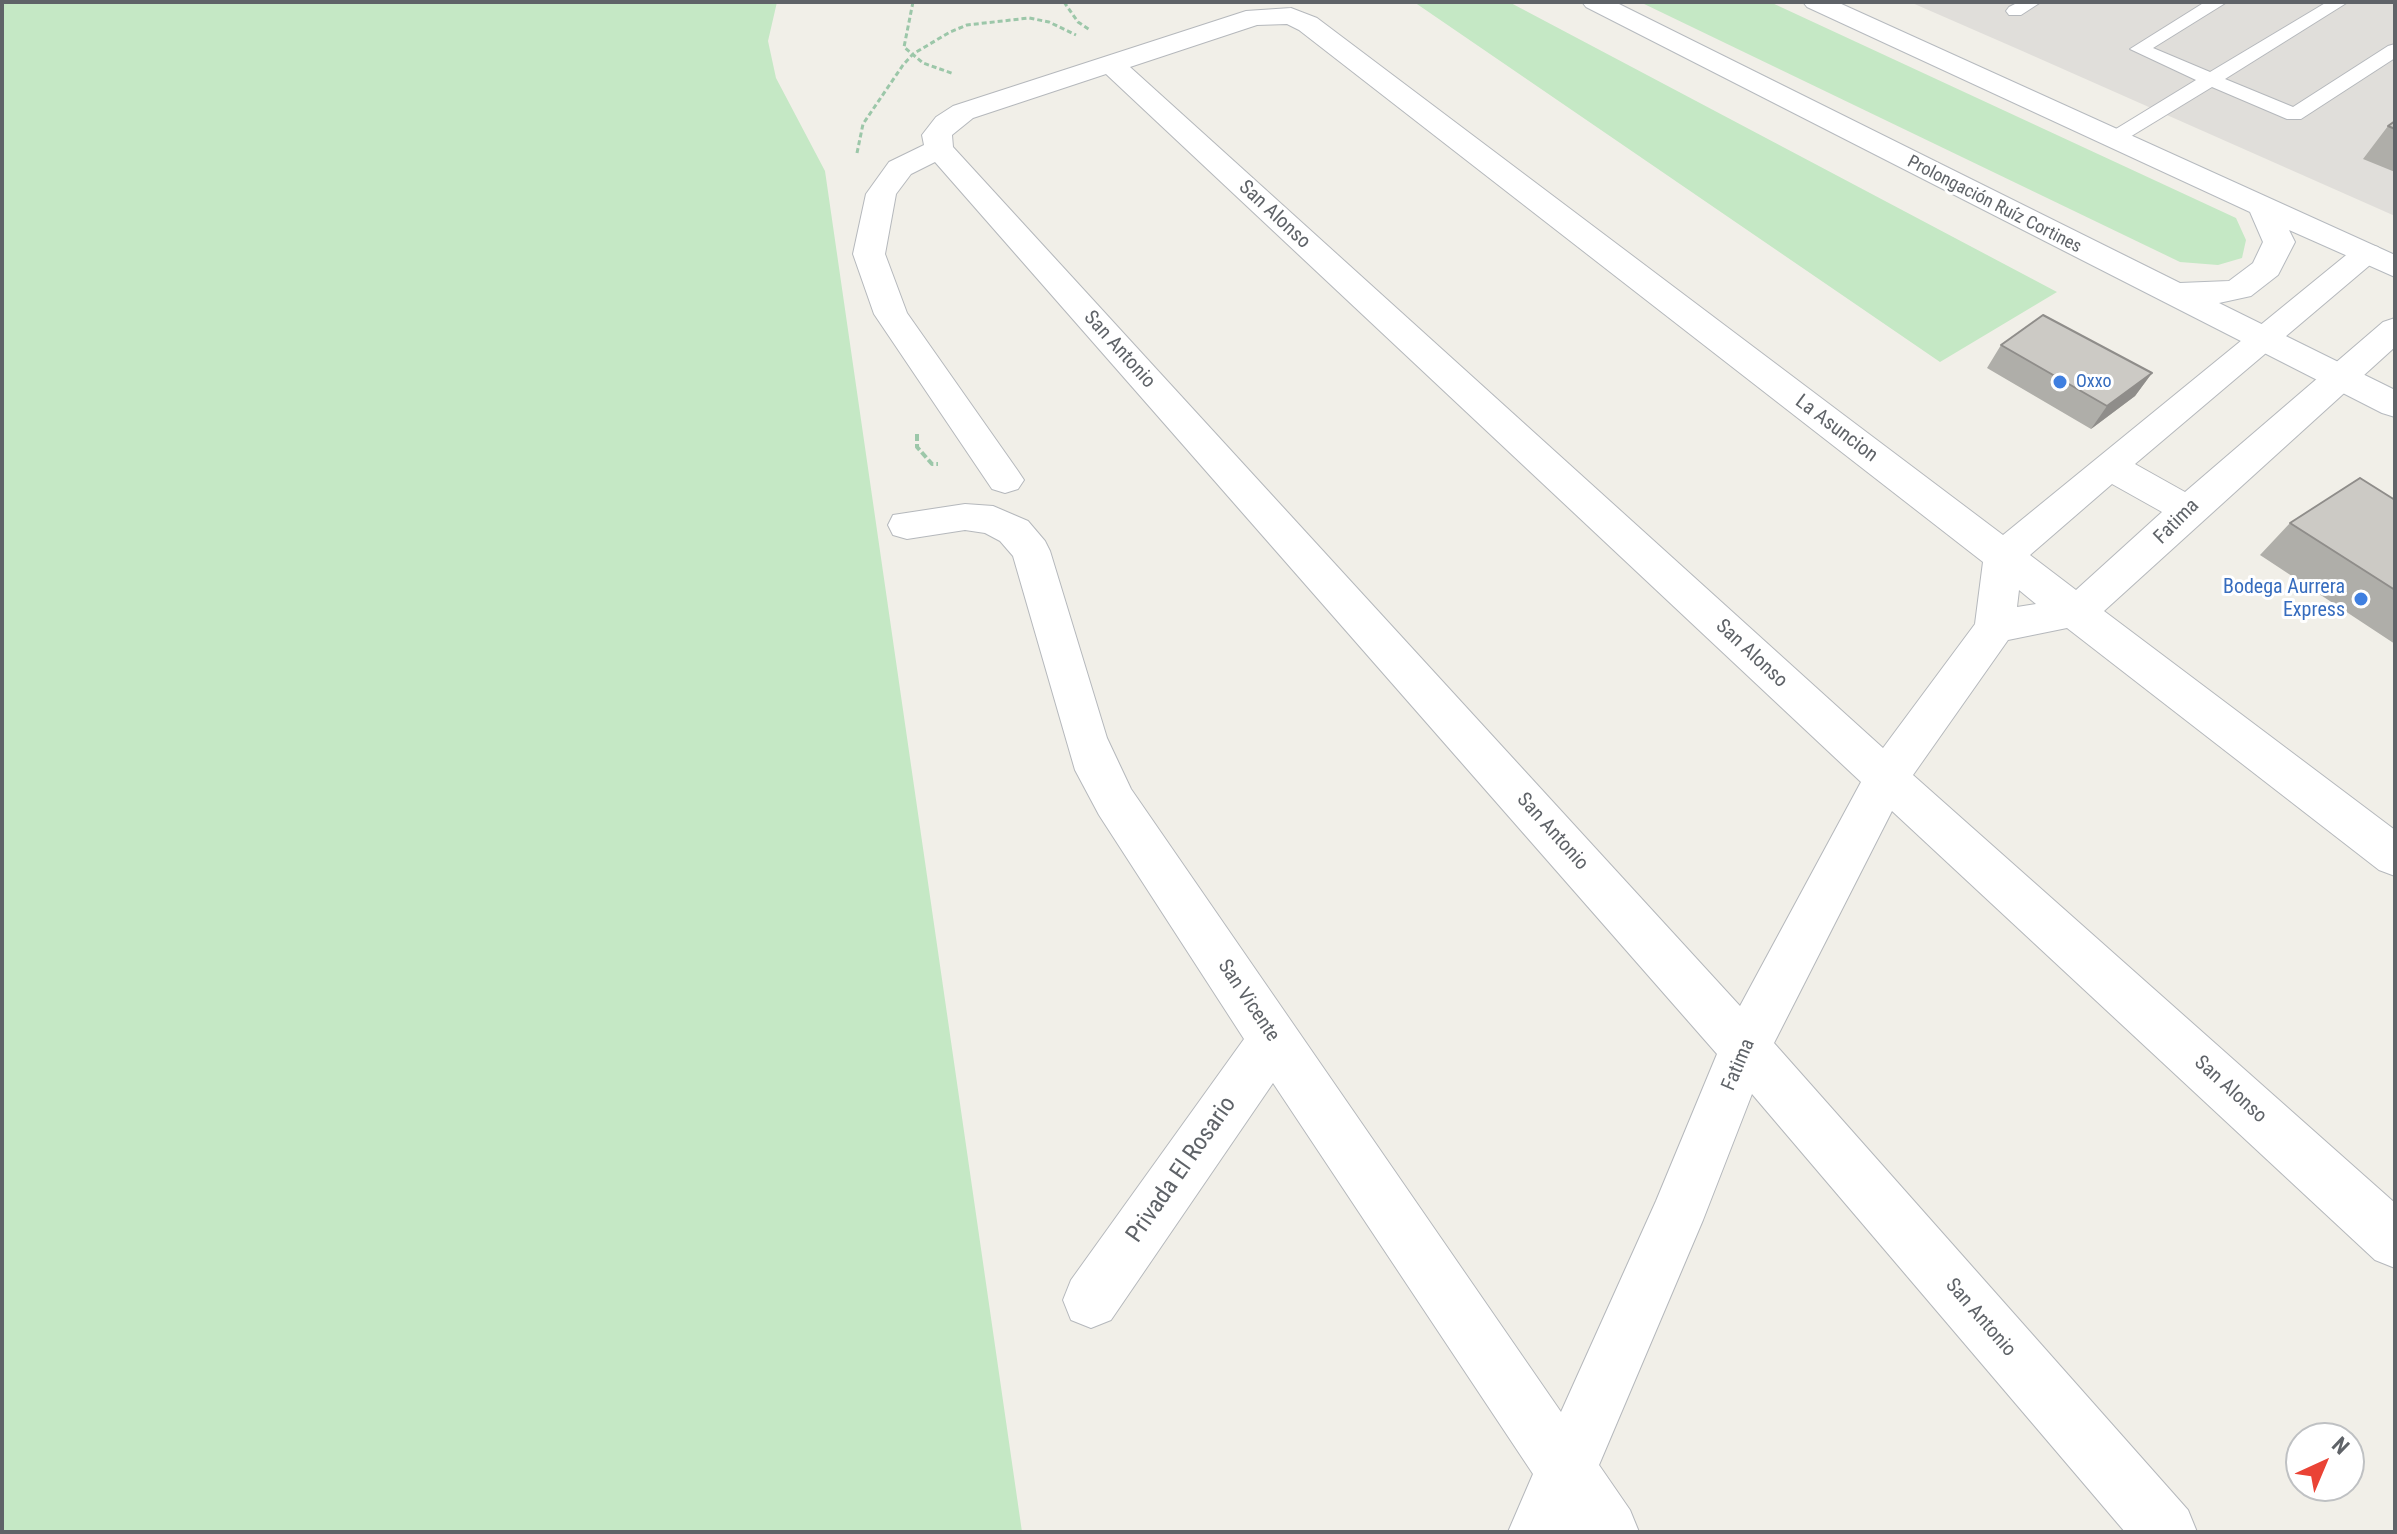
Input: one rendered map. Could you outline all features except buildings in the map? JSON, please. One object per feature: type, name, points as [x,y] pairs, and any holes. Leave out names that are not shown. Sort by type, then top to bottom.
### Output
[{"type":"street","name":"Prolongación Ruíz Cortines","points":[[1595,2],[2395,405]]},
{"type":"street","points":[[1816,2],[2381,260]]},
{"type":"street","name":"La Asuncion","points":[[1110,63],[1255,17],[1271,14],[1291,16],[1308,24],[2395,856]]},
{"type":"street","points":[[1005,480],[891,314],[869,254],[881,194],[900,168],[938,142],[946,123],[963,112],[1110,63]]},
{"type":"street","name":"San Alonso","points":[[1110,63],[1886,778],[2395,1240]]},
{"type":"street","name":"San Antonio","points":[[938,142],[1745,1048],[2166,1532]]},
{"type":"street","points":[[2170,293],[2212,294],[2239,289],[2267,268],[2279,242],[2263,207]]},
{"type":"street","points":[[2003,557],[2261,339],[2381,260]]},
{"type":"street","name":"Fatima","points":[[1995,627],[2076,611],[2151,548],[2188,510],[2395,329]]},
{"type":"street","points":[[2109,466],[2188,510]]},
{"type":"street","name":"San Vicente","points":[[907,525],[965,517],[993,520],[1014,531],[1031,551],[1097,770],[1273,1040],[1608,1532]]},
{"type":"street","name":"Fatima","points":[[1539,1532],[1676,1220],[1745,1048],[1886,778],[1995,627],[2003,557]]},
{"type":"street","name":"Privada El Rosario","points":[[1091,1300],[1273,1040]]},
{"type":"lane","points":[[2015,11],[2032,2]]},
{"type":"lane","points":[[2218,2],[2139,49],[2294,115],[2395,50]]},
{"type":"lane","points":[[2113,139],[2339,2]]},
{"type":"path","points":[[913,2],[904,47],[923,63],[961,77]]},
{"type":"shaded area","points":[[1910,2],[2395,2],[2395,216],[2020,50]]},
{"type":"green space","points":[[2,2],[777,2],[768,41],[776,78],[825,171],[1022,1532],[2,1532]]},
{"type":"green space","points":[[1414,2],[1509,2],[2057,292],[1940,362]]},
{"type":"green space","points":[[1640,2],[1770,2],[2236,218],[2246,240],[2242,258],[2218,265],[2180,262]]},
{"type":"place","name":"Oxxo","points":[[2060,382]]},
{"type":"place","name":"Bodega Aurrera Express","points":[[2361,599]]}]
